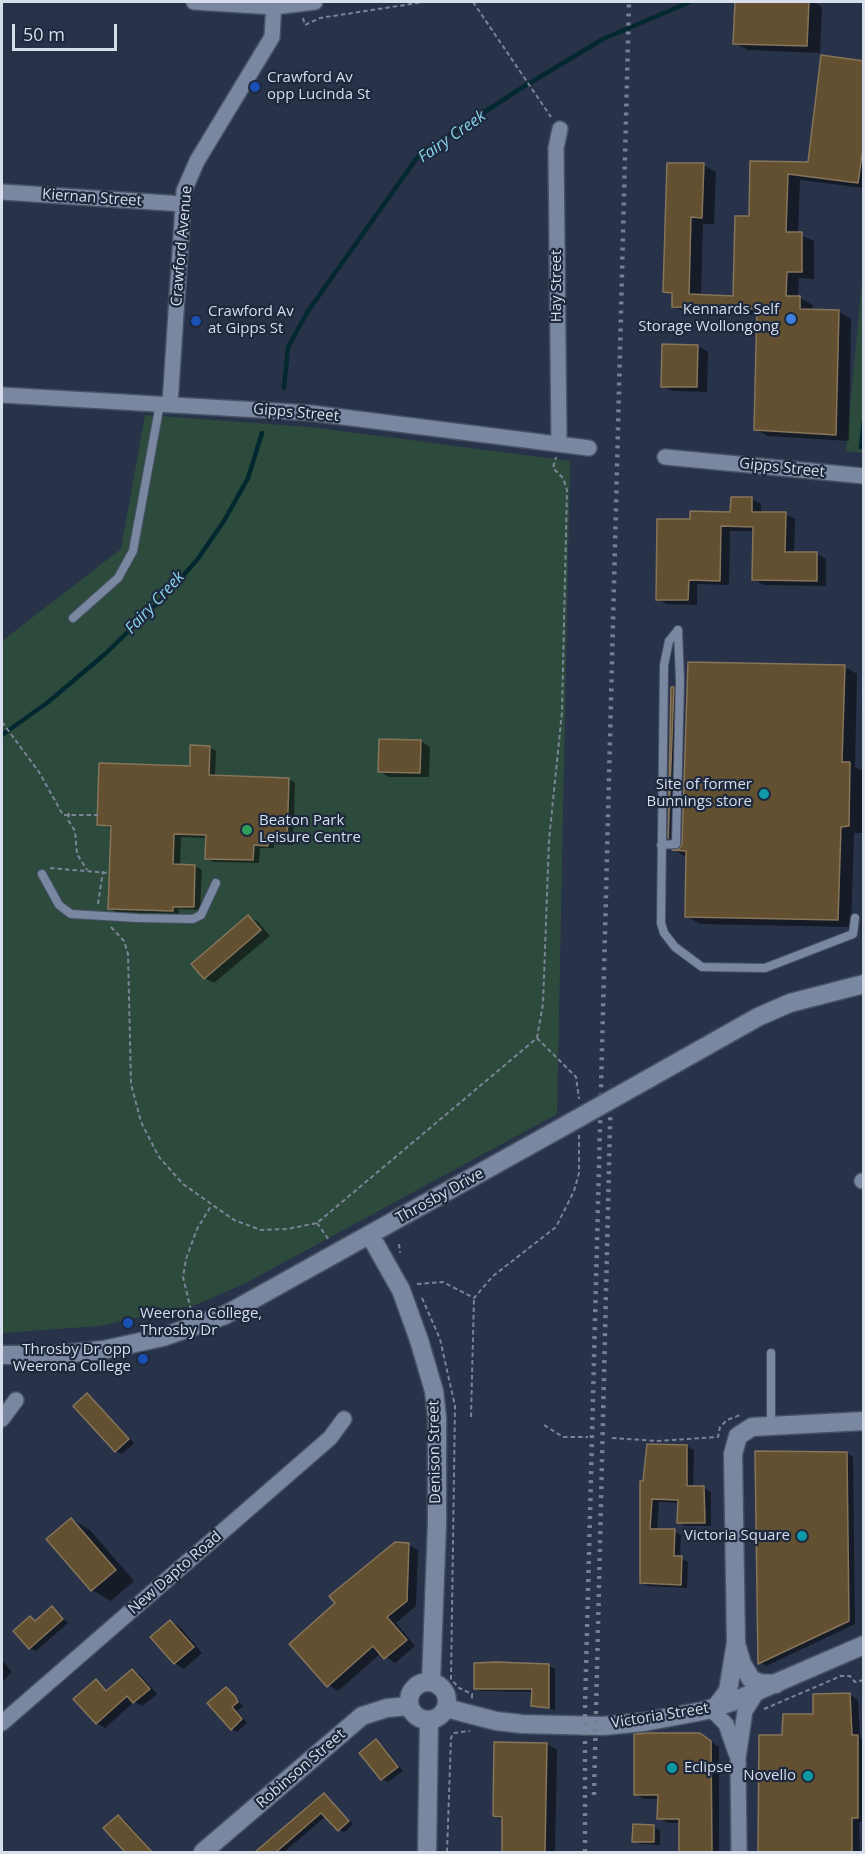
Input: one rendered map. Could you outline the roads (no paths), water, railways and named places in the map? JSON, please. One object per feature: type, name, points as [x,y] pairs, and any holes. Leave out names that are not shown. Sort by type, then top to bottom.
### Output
[{"type":"main road","name":"Throsby Drive","points":[[2,1355],[51,1355],[103,1350],[153,1340],[195,1326],[252,1301],[758,1017],[790,1003],[864,984]]},
{"type":"main road","name":"Denison Street","points":[[370,1235],[404,1300],[420,1340],[436,1408],[437,1523],[431,1682]]},
{"type":"main road","points":[[711,1708],[728,1691],[736,1642],[733,1454],[738,1436],[752,1427],[864,1421]]},
{"type":"main road","points":[[736,1642],[742,1664],[751,1678],[759,1683],[776,1684]]},
{"type":"main road","name":"Victoria Street","points":[[446,1708],[496,1721],[561,1726],[626,1724],[711,1708],[757,1692],[864,1645]]},
{"type":"main road","points":[[431,1682],[440,1686],[446,1694],[446,1708],[439,1717],[429,1720],[415,1716],[409,1706],[409,1696],[416,1685],[431,1682]]},
{"type":"main road","name":"Robinson Street","points":[[203,1852],[362,1716],[387,1708],[409,1706]]},
{"type":"main road","points":[[428,1852],[429,1720]]},
{"type":"street","points":[[194,2],[274,4],[315,2]]},
{"type":"street","name":"Crawford Avenue","points":[[165,404],[183,204],[187,182],[272,37],[274,4]]},
{"type":"street","name":"Hay Street","points":[[559,444],[556,148],[560,129]]},
{"type":"street","name":"Kiernan Street","points":[[2,192],[183,204]]},
{"type":"street","name":"Gipps Street","points":[[2,394],[311,413],[589,448]]},
{"type":"street","name":"Gipps Street","points":[[665,457],[864,476]]},
{"type":"street","points":[[2,1419],[16,1400]]},
{"type":"street","name":"New Dapto Road","points":[[2,1723],[330,1438],[344,1419]]},
{"type":"street","points":[[739,1852],[738,1758],[745,1711],[757,1692]]},
{"type":"street","points":[[711,1708],[726,1724],[738,1758]]},
{"type":"lane","points":[[73,618],[118,578],[133,550],[165,404]]},
{"type":"lane","points":[[661,845],[676,844],[680,681],[678,630],[669,641],[664,665],[661,845],[661,923],[664,933],[675,947],[702,967],[765,968],[853,934],[855,918]]},
{"type":"lane","points":[[42,874],[64,910],[71,914],[102,916],[193,919],[201,915],[216,883]]},
{"type":"lane","points":[[771,1353],[772,1426]]},
{"type":"waterway","name":"Fairy Creek","points":[[284,388],[288,347],[308,311],[419,155],[515,92],[603,39],[690,2]]},
{"type":"waterway","points":[[861,447],[864,420]]},
{"type":"waterway","name":"Fairy Creek","points":[[2,735],[47,703],[105,654],[165,596],[197,560],[224,521],[248,478],[262,433]]},
{"type":"railway","points":[[585,1852],[585,1709],[629,2]]},
{"type":"railway","points":[[594,1795],[611,1084]]},
{"type":"place","name":"Crawford Av opp Lucinda St","points":[[255,87]]},
{"type":"place","name":"Kennards Self Storage Wollongong","points":[[791,319]]},
{"type":"place","name":"Crawford Av at Gipps St","points":[[196,321]]},
{"type":"place","name":"Site of former Bunnings store","points":[[764,794]]},
{"type":"place","name":"Beaton Park Leisure Centre","points":[[247,830]]},
{"type":"place","name":"Weerona College, Throsby Dr","points":[[128,1323]]},
{"type":"place","name":"Throsby Dr opp Weerona College","points":[[143,1359]]},
{"type":"place","name":"Victoria Square","points":[[802,1536]]},
{"type":"place","name":"Eclipse","points":[[672,1768]]},
{"type":"place","name":"Novello","points":[[808,1776]]}]
